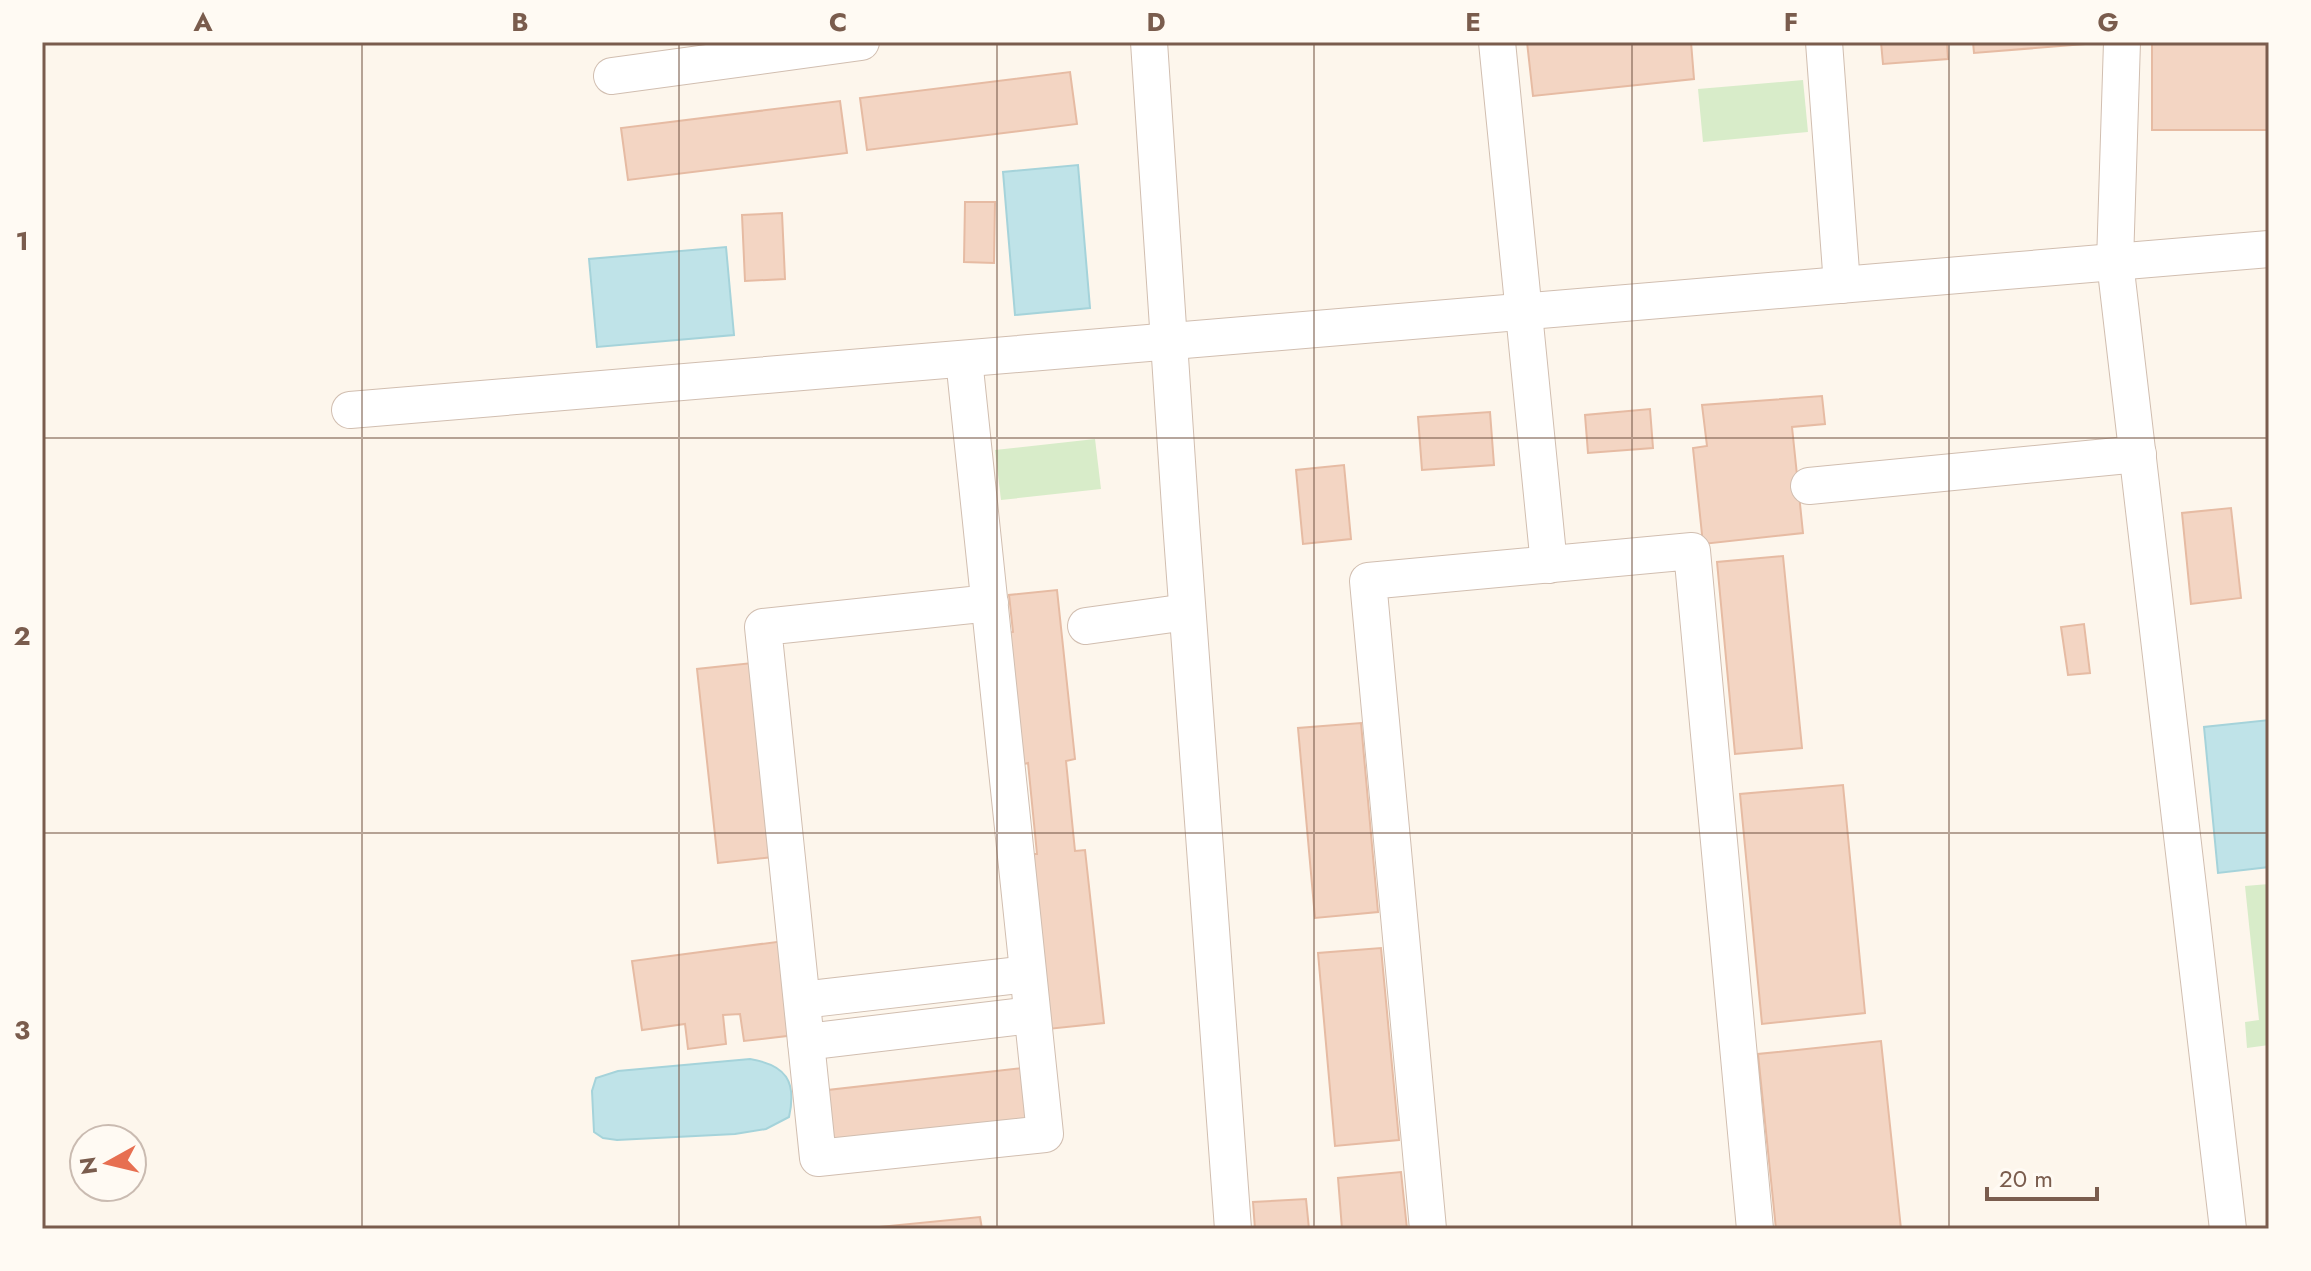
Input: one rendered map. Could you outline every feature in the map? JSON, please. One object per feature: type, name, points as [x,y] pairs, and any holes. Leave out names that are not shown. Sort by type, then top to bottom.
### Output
[{"type":"lane","points":[[612,76],[738,50],[861,42]]},
{"type":"lane","points":[[1149,42],[1233,1229]]},
{"type":"lane","points":[[1497,42],[1549,565]]},
{"type":"lane","points":[[1824,42],[1842,285]]},
{"type":"lane","points":[[2122,42],[2115,262],[2228,1229]]},
{"type":"lane","points":[[350,410],[2269,249]]},
{"type":"lane","points":[[964,359],[990,603],[1032,1015],[1045,1134],[818,1158],[763,627],[990,603]]},
{"type":"lane","points":[[1809,486],[2138,454]]},
{"type":"lane","points":[[1428,1229],[1368,581],[1692,551],[1755,1229]]},
{"type":"lane","points":[[1086,626],[1187,612]]},
{"type":"lane","points":[[802,1000],[1028,974]]},
{"type":"lane","points":[[909,987],[914,1029]]},
{"type":"lane","points":[[806,1042],[1032,1015]]},
{"type":"green space","points":[[1803,80],[1808,132],[1703,142],[1698,89]]},
{"type":"green space","points":[[1095,439],[1101,489],[1001,500],[995,450]]},
{"type":"green space","points":[[2269,884],[2269,1045],[2247,1048],[2245,1022],[2259,1020],[2245,886]]},
{"type":"water","points":[[1078,165],[1090,308],[1015,315],[1003,172]]},
{"type":"water","points":[[726,247],[734,335],[597,347],[589,259]]},
{"type":"water","points":[[2269,720],[2269,867],[2218,873],[2204,727]]},
{"type":"water","points":[[750,1059],[780,1070],[790,1084],[789,1117],[766,1129],[735,1134],[617,1140],[603,1138],[594,1132],[592,1091],[596,1078],[618,1071]]},
{"type":"building","points":[[1527,42],[1691,42],[1694,79],[1533,96]]},
{"type":"building","points":[[1881,42],[1947,42],[1948,59],[1883,64]]},
{"type":"building","points":[[1973,42],[2097,42],[2097,43],[1974,53]]},
{"type":"building","points":[[2152,42],[2269,42],[2269,130],[2152,130]]},
{"type":"building","points":[[1070,72],[1077,124],[867,150],[860,98]]},
{"type":"building","points":[[840,101],[847,153],[628,180],[621,128]]},
{"type":"building","points":[[965,202],[995,202],[994,263],[964,262]]},
{"type":"building","points":[[782,213],[785,279],[745,281],[742,215]]},
{"type":"building","points":[[1822,396],[1825,424],[1792,427],[1803,533],[1703,544],[1693,448],[1707,446],[1702,405]]},
{"type":"building","points":[[1650,409],[1653,448],[1588,453],[1585,415]]},
{"type":"building","points":[[1490,412],[1494,465],[1422,470],[1418,417]]},
{"type":"building","points":[[1344,465],[1351,539],[1303,544],[1296,470]]},
{"type":"building","points":[[2231,508],[2241,598],[2191,604],[2182,513]]},
{"type":"building","points":[[1783,556],[1802,748],[1735,754],[1717,562]]},
{"type":"building","points":[[1057,590],[1075,759],[1066,761],[1075,851],[1085,850],[1104,1023],[1048,1029],[1029,854],[1037,854],[1028,763],[1020,765],[1006,633],[1013,632],[1009,595]]},
{"type":"building","points":[[2084,624],[2090,673],[2068,675],[2061,627]]},
{"type":"building","points":[[752,663],[773,857],[718,863],[697,669]]},
{"type":"building","points":[[1361,723],[1378,912],[1315,918],[1298,728]]},
{"type":"building","points":[[1843,785],[1865,1013],[1762,1024],[1740,794]]},
{"type":"building","points":[[784,941],[795,1035],[744,1041],[740,1014],[723,1015],[726,1044],[688,1049],[685,1024],[642,1030],[632,961]]},
{"type":"building","points":[[1381,948],[1399,1140],[1335,1146],[1318,953]]},
{"type":"building","points":[[1881,1041],[1901,1229],[1776,1229],[1758,1054]]},
{"type":"building","points":[[1023,1068],[1029,1120],[834,1142],[828,1090]]},
{"type":"building","points":[[1401,1172],[1407,1229],[1342,1229],[1338,1178]]},
{"type":"building","points":[[1306,1199],[1309,1229],[1255,1229],[1253,1202]]},
{"type":"building","points":[[980,1217],[982,1229],[859,1229]]}]
